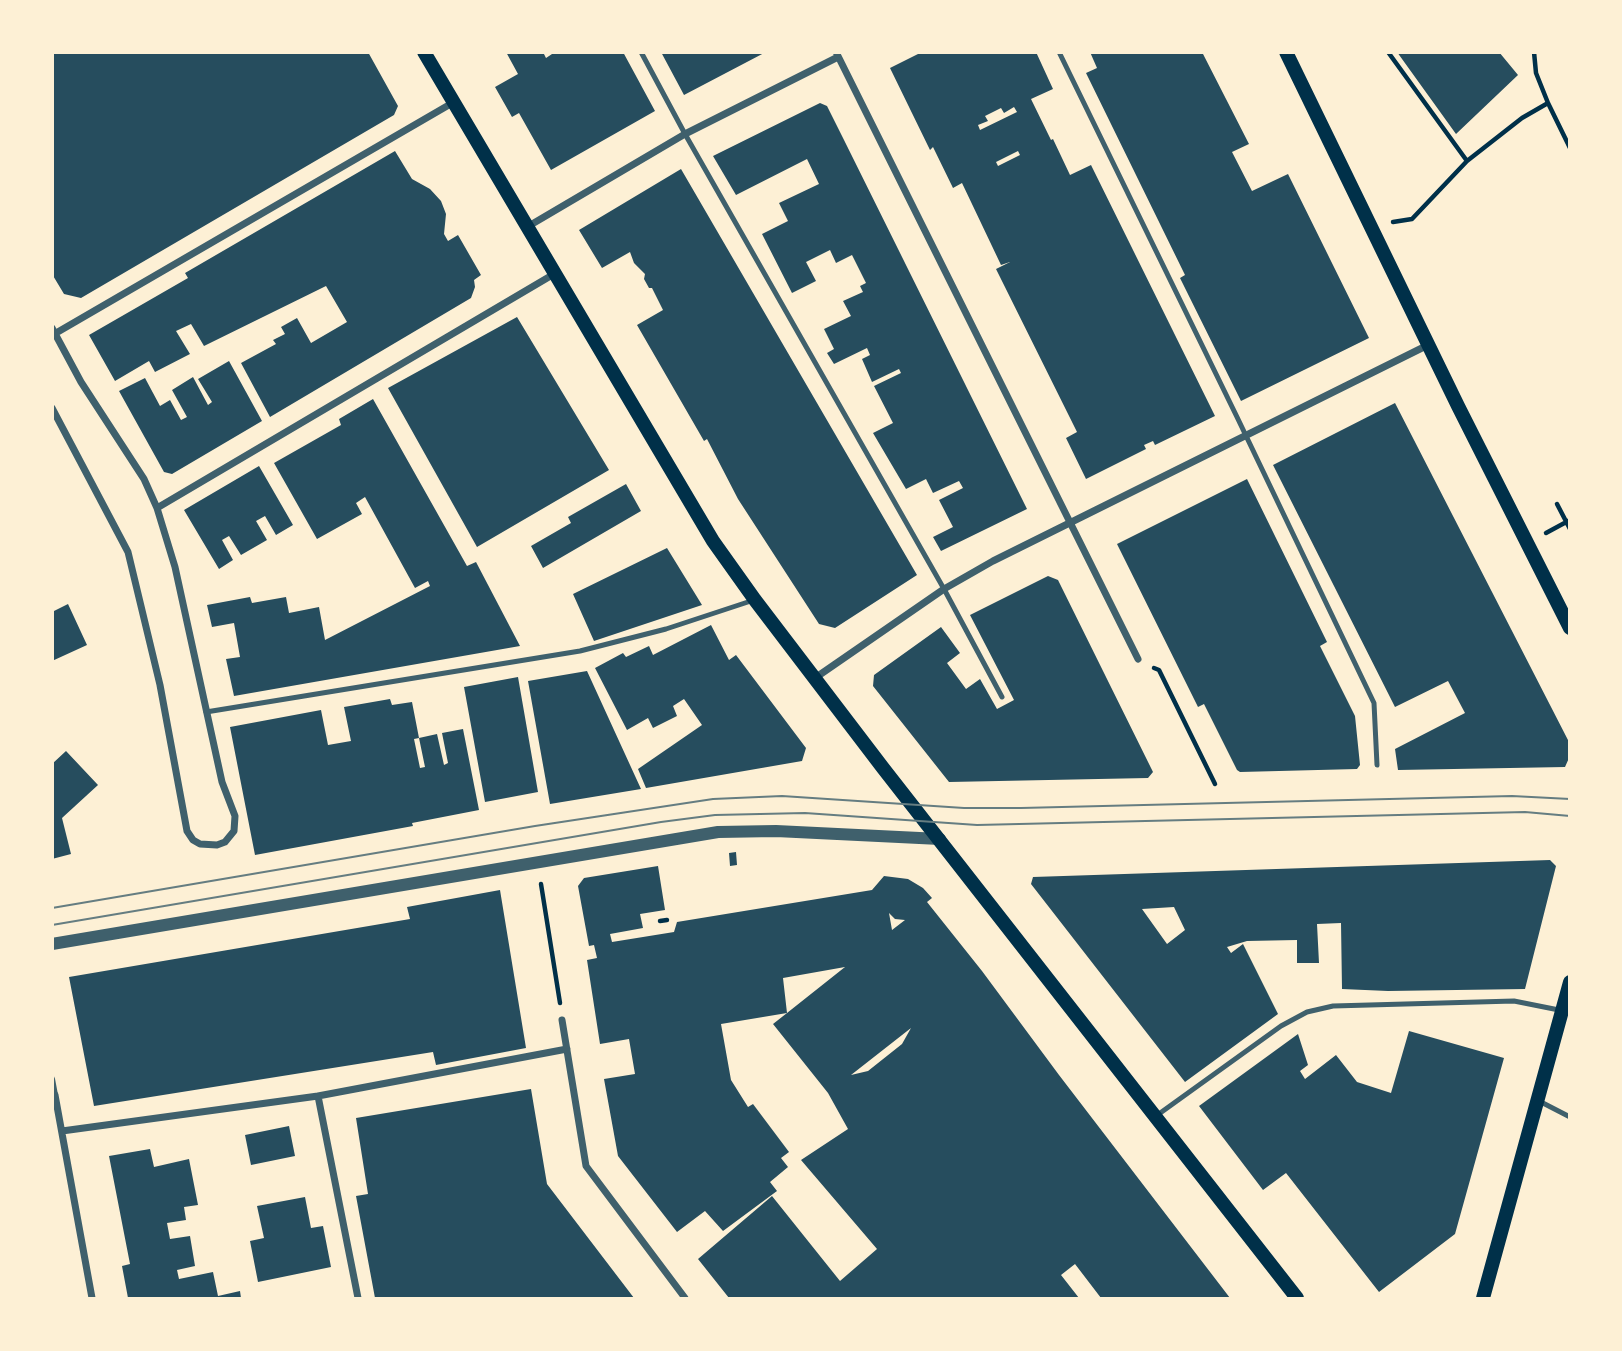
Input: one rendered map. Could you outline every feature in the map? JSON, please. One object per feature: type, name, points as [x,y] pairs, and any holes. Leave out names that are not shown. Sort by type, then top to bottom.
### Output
[{"type":"main road","points":[[424,52],[713,541],[815,678],[1297,1298]]},
{"type":"main road","points":[[1286,52],[1428,345],[1570,628]]},
{"type":"main road","points":[[1483,1298],[1570,982]]},
{"type":"street","points":[[527,227],[685,134],[837,55],[848,52]]},
{"type":"street","points":[[837,55],[1138,659]]},
{"type":"street","points":[[52,408],[128,552],[160,685],[187,831],[193,840],[200,844],[217,845],[225,842],[234,831],[235,816],[222,782],[175,566],[156,508],[144,479],[81,382],[54,331],[454,102]]},
{"type":"street","points":[[156,508],[554,274]]},
{"type":"street","points":[[815,678],[944,589],[993,561],[1428,345]]},
{"type":"street","points":[[52,944],[718,832],[776,831],[940,839]]},
{"type":"street","points":[[562,1020],[586,1166],[685,1298]]},
{"type":"street","points":[[62,1130],[318,1097],[566,1049]]},
{"type":"street","points":[[52,1079],[92,1298]]},
{"type":"street","points":[[318,1097],[358,1298]]},
{"type":"lane","points":[[641,52],[944,589],[1002,697]]},
{"type":"lane","points":[[1059,52],[1374,703],[1377,765]]},
{"type":"lane","points":[[206,712],[580,651],[666,629],[755,600]]},
{"type":"lane","points":[[1156,1116],[1281,1026],[1307,1012],[1333,1006],[1514,1001],[1562,1011]]},
{"type":"lane","points":[[1539,1101],[1570,1117]]},
{"type":"path","points":[[1388,52],[1467,161]]},
{"type":"path","points":[[1534,52],[1536,73],[1570,148]]},
{"type":"path","points":[[1369,225],[1412,219],[1467,161],[1521,118],[1548,103]]},
{"type":"path","points":[[1557,504],[1570,529]]},
{"type":"path","points":[[1549,531],[1568,521]]},
{"type":"path","points":[[1138,659],[1159,670],[1215,784]]},
{"type":"path","points":[[537,863],[562,1020]]},
{"type":"path","points":[[660,921],[667,920]]},
{"type":"building","points":[[52,52],[368,52],[398,106],[394,115],[81,298],[64,294],[52,274]]},
{"type":"building","points":[[506,52],[543,52],[546,58],[555,52],[623,52],[655,111],[551,170],[519,113],[512,117],[495,87],[518,74]]},
{"type":"building","points":[[661,52],[766,52],[684,95]]},
{"type":"building","points":[[922,52],[1036,52],[1053,89],[1031,99],[1051,140],[1053,139],[1070,175],[1091,165],[1215,416],[1155,445],[1153,441],[1144,445],[1146,449],[1086,479],[1066,438],[1077,432],[996,269],[1010,262],[1001,265],[962,183],[953,188],[933,147],[930,150],[890,68]],"holes":[[[1014,107],[1017,112],[980,130],[978,125],[988,121],[985,116],[1001,108],[1004,113]],[[1018,151],[1020,155],[998,166],[996,162]]]},
{"type":"building","points":[[1090,52],[1202,52],[1249,144],[1232,152],[1252,191],[1288,174],[1369,338],[1241,401],[1180,278],[1185,275],[1086,73],[1097,68]]},
{"type":"building","points":[[1397,52],[1499,52],[1518,75],[1456,134]]},
{"type":"building","points":[[820,103],[827,106],[1027,509],[941,551],[933,537],[953,527],[939,500],[963,488],[959,481],[933,493],[926,479],[906,489],[873,433],[893,423],[874,386],[901,373],[899,369],[872,382],[862,359],[870,355],[867,348],[834,364],[827,353],[834,349],[824,329],[851,316],[843,301],[863,292],[860,286],[866,283],[852,255],[836,263],[830,250],[806,262],[816,281],[792,293],[762,234],[788,221],[779,203],[819,184],[807,159],[736,195],[713,156]]},
{"type":"building","points":[[395,151],[412,179],[430,189],[441,201],[446,214],[444,234],[448,241],[458,235],[481,275],[474,280],[475,287],[471,298],[270,417],[241,363],[276,344],[273,340],[285,334],[281,327],[297,318],[311,343],[347,322],[326,286],[204,346],[191,324],[176,331],[190,354],[155,372],[149,361],[115,381],[89,335],[188,278],[185,273]]},
{"type":"building","points":[[681,169],[917,575],[835,628],[819,624],[738,499],[707,439],[704,441],[637,325],[663,310],[652,288],[649,288],[644,279],[645,274],[634,263],[630,252],[602,268],[579,230]]},
{"type":"building","points":[[517,317],[609,470],[477,547],[388,388]]},
{"type":"building","points":[[229,361],[262,421],[172,474],[164,472],[119,391],[145,378],[160,406],[170,400],[181,420],[187,417],[172,390],[193,377],[208,405],[212,402],[198,379]]},
{"type":"building","points":[[373,399],[467,566],[476,562],[520,646],[234,696],[226,659],[240,657],[234,623],[212,627],[207,605],[250,597],[252,603],[286,597],[289,613],[319,607],[325,640],[430,586],[428,581],[415,588],[365,497],[356,503],[362,514],[317,539],[274,463],[341,425],[339,419]]},
{"type":"building","points":[[1395,403],[1569,742],[1569,758],[1565,767],[1398,770],[1395,749],[1465,713],[1448,681],[1395,707],[1273,465]]},
{"type":"building","points":[[259,466],[293,525],[276,535],[265,516],[256,521],[267,540],[241,555],[229,536],[222,540],[233,560],[219,569],[184,510]]},
{"type":"building","points":[[1247,479],[1327,642],[1320,646],[1355,716],[1360,765],[1357,769],[1237,770],[1204,704],[1198,707],[1117,544]]},
{"type":"building","points":[[626,484],[641,511],[543,568],[531,546],[571,523],[568,517]]},
{"type":"building","points":[[667,548],[702,605],[594,641],[573,594]]},
{"type":"building","points":[[1048,576],[1058,580],[1153,772],[1148,778],[949,782],[873,686],[874,675],[941,627],[960,653],[947,663],[966,689],[980,679],[997,709],[1014,700],[970,615]]},
{"type":"building","points":[[68,604],[87,645],[52,661],[52,612]]},
{"type":"building","points":[[711,625],[729,660],[736,655],[806,748],[802,761],[646,788],[638,769],[702,725],[684,699],[673,706],[677,716],[653,728],[648,718],[627,730],[595,668],[623,653],[626,657],[649,646],[653,655]]},
{"type":"building","points":[[587,671],[641,789],[550,804],[528,681]]},
{"type":"building","points":[[518,677],[538,792],[485,802],[464,687]]},
{"type":"building","points":[[390,699],[392,705],[412,702],[419,738],[437,734],[444,765],[448,763],[442,733],[463,729],[479,810],[412,823],[413,826],[255,855],[230,727],[321,710],[328,745],[351,741],[344,707]],"holes":[[[419,738],[425,767],[420,768],[414,739]]]},
{"type":"building","points":[[66,751],[98,785],[62,818],[71,854],[52,859],[52,764]]},
{"type":"building","points":[[736,852],[737,865],[730,866],[729,853]]},
{"type":"building","points":[[1550,860],[1556,866],[1525,989],[1342,989],[1341,923],[1317,924],[1319,963],[1297,963],[1297,940],[1247,941],[1227,947],[1231,953],[1243,944],[1278,1014],[1185,1082],[1031,884],[1033,877]],"holes":[[[1174,907],[1185,930],[1167,944],[1142,909]]]},
{"type":"building","points":[[658,866],[665,910],[640,914],[643,928],[610,934],[612,942],[674,932],[677,922],[872,890],[884,876],[908,879],[923,888],[932,898],[927,902],[1230,1298],[1101,1298],[1075,1264],[1061,1275],[1079,1298],[729,1298],[698,1259],[772,1196],[840,1281],[877,1249],[801,1160],[848,1129],[828,1093],[773,1024],[787,1013],[721,1024],[731,1080],[748,1107],[753,1104],[789,1152],[781,1158],[788,1167],[770,1182],[777,1191],[723,1231],[705,1211],[677,1232],[618,1156],[604,1079],[635,1074],[629,1039],[600,1044],[587,960],[597,958],[594,945],[589,946],[578,886],[584,878]],"holes":[[[889,913],[895,919],[905,920],[892,930]],[[845,967],[787,1013],[783,978]],[[911,1028],[902,1044],[868,1071],[851,1075]]]},
{"type":"building","points":[[500,890],[526,1048],[436,1065],[433,1052],[94,1106],[69,977],[410,919],[407,907]]},
{"type":"building","points":[[1409,1031],[1504,1058],[1455,1234],[1379,1292],[1286,1173],[1263,1190],[1199,1106],[1298,1034],[1308,1065],[1300,1071],[1305,1079],[1336,1055],[1357,1082],[1391,1093]]},
{"type":"building","points":[[531,1089],[547,1184],[634,1298],[375,1298],[356,1196],[368,1194],[356,1118]]},
{"type":"building","points":[[289,1126],[295,1156],[251,1165],[245,1135]]},
{"type":"building","points":[[150,1149],[154,1167],[189,1159],[198,1205],[184,1207],[186,1220],[167,1223],[170,1239],[190,1236],[195,1266],[177,1270],[179,1279],[213,1272],[218,1296],[240,1291],[241,1298],[128,1298],[122,1266],[130,1264],[109,1156]]},
{"type":"building","points":[[305,1197],[311,1228],[323,1226],[331,1267],[258,1282],[250,1241],[264,1238],[257,1206]]},
{"type":"tram line","points":[[52,908],[535,826],[713,799],[782,796],[964,808],[1512,796],[1570,799]]},
{"type":"tram line","points":[[52,925],[715,815],[805,813],[977,825],[1525,812],[1570,816]]}]
